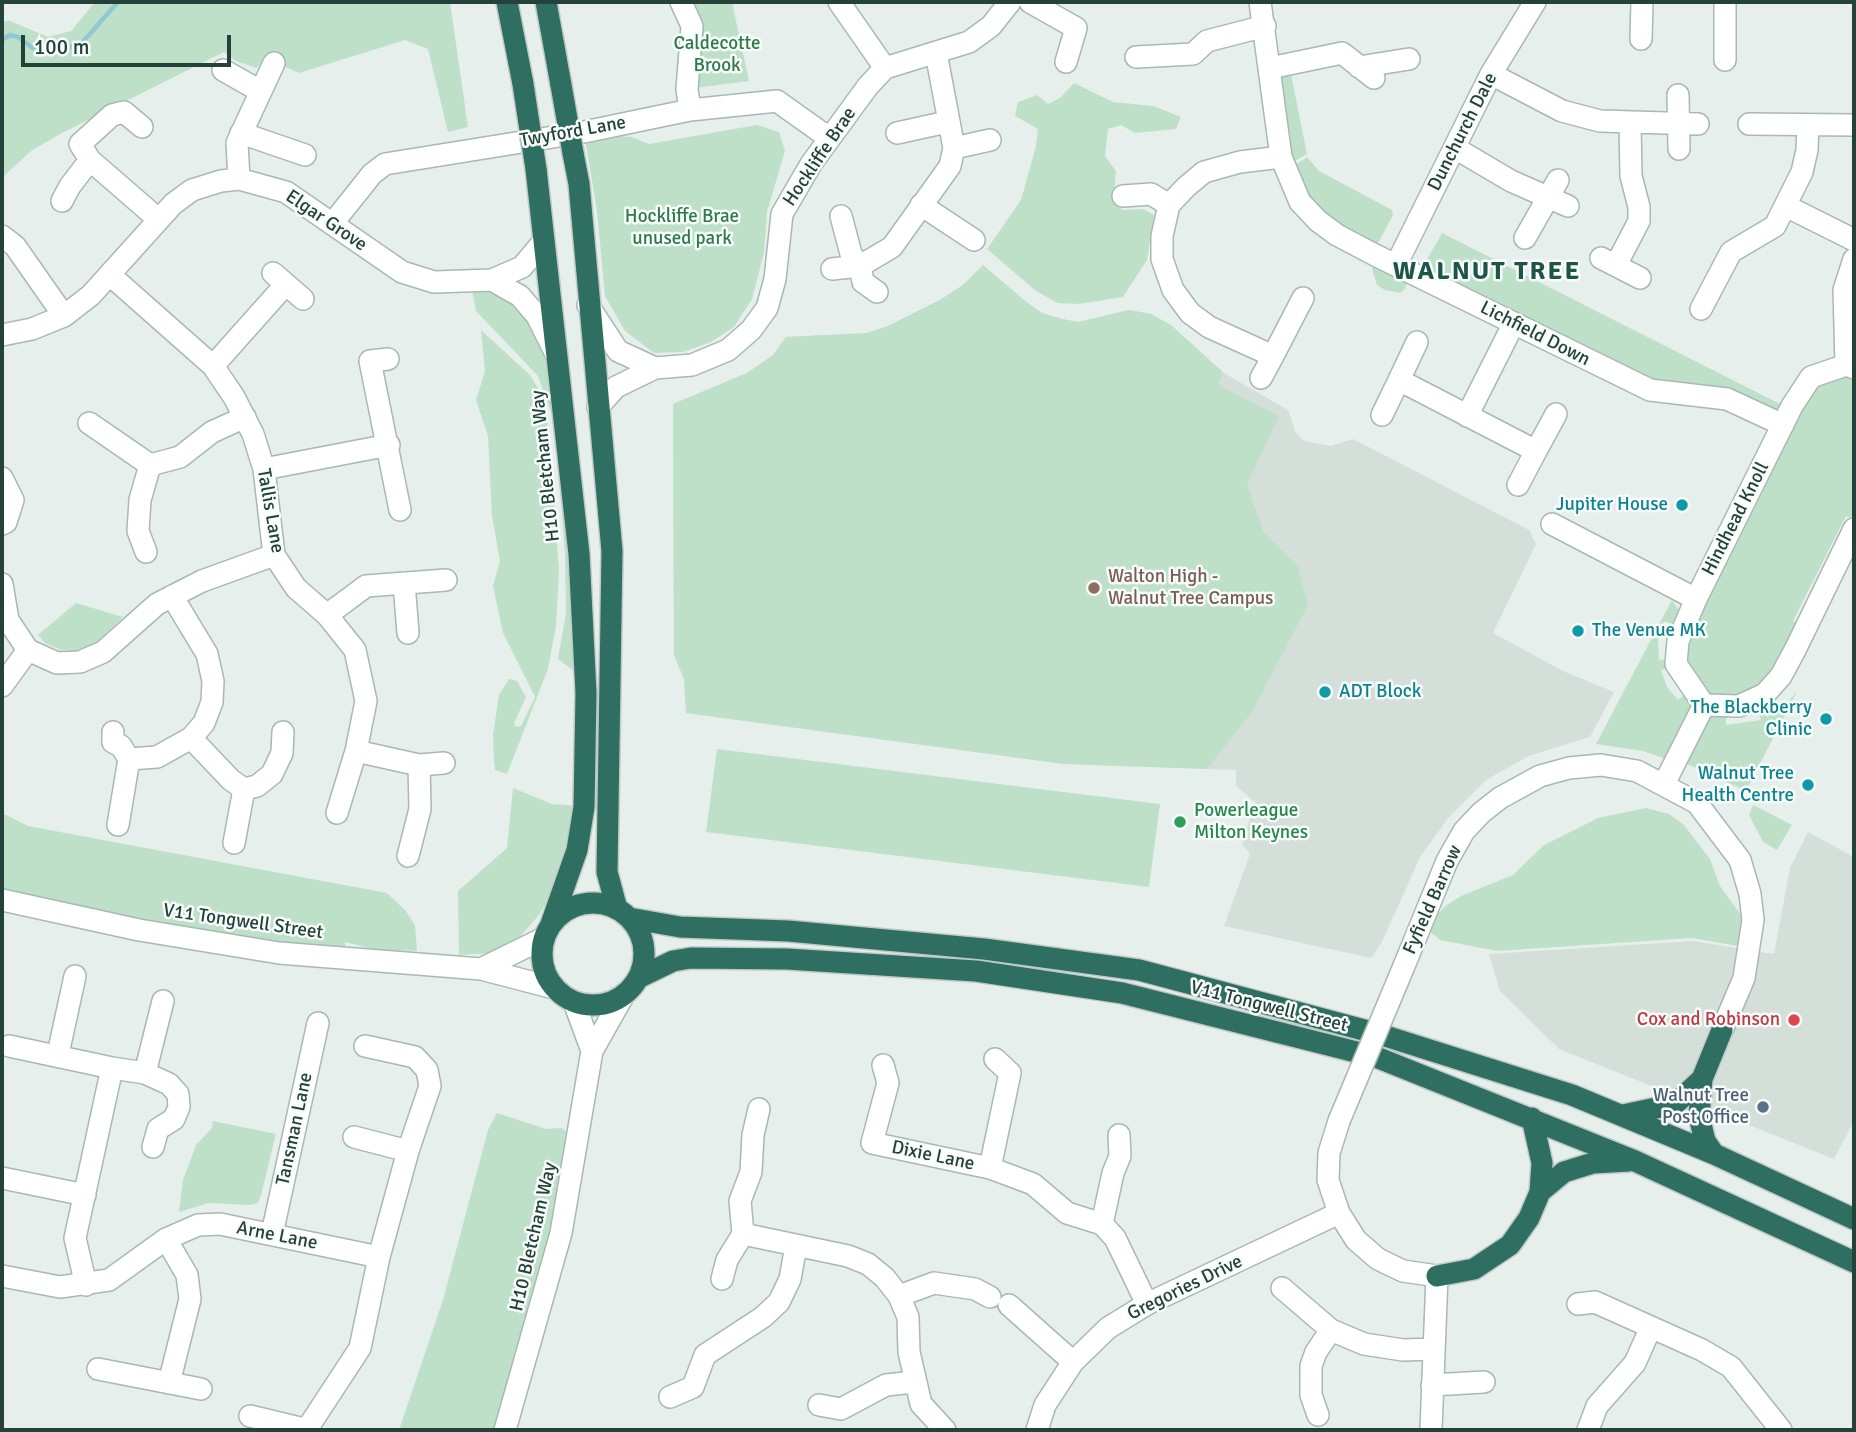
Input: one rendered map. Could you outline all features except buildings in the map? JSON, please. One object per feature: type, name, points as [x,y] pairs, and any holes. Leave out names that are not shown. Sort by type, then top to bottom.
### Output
[{"type":"highway","name":"H10 Bletcham Way","points":[[507,2],[536,169],[579,554],[586,763],[584,807],[577,850],[548,931]]},
{"type":"highway","points":[[546,2],[579,184],[587,304],[612,551],[607,872],[623,913],[637,928],[644,953],[638,978],[623,996],[604,1004],[574,1002],[554,988],[543,964],[548,931],[561,914],[581,905],[603,904],[623,913]]},
{"type":"highway","name":"V11 Tongwell Street","points":[[623,913],[680,927],[788,931],[984,949],[1139,970],[1379,1034],[1623,1115],[1854,1219]]},
{"type":"highway","name":"V11 Tongwell Street","points":[[638,978],[673,961],[691,958],[787,959],[976,971],[1122,993],[1376,1057],[1635,1161],[1854,1262]]},
{"type":"highway","points":[[1714,1154],[1705,1140],[1699,1116],[1702,1079],[1722,1030]]},
{"type":"highway","points":[[1623,1115],[1675,1104],[1702,1079]]},
{"type":"highway","points":[[1437,1276],[1474,1269],[1510,1245],[1529,1218],[1540,1192],[1542,1163],[1532,1118]]},
{"type":"highway","points":[[1540,1192],[1564,1172],[1593,1163],[1635,1161]]},
{"type":"street","points":[[681,2],[692,26],[687,89],[690,110]]},
{"type":"street","points":[[839,2],[885,68],[969,42],[990,26],[1010,2]]},
{"type":"street","points":[[1030,2],[1076,28],[1066,62]]},
{"type":"street","name":"Lichfield Down","points":[[1260,2],[1281,157],[1300,202],[1318,221],[1337,235],[1650,390],[1727,399],[1783,425]]},
{"type":"street","name":"Dunchurch Dale","points":[[1396,265],[1491,74],[1535,2]]},
{"type":"street","points":[[1641,39],[1642,2]]},
{"type":"street","points":[[1725,2],[1725,60]]},
{"type":"street","points":[[1136,57],[1193,54],[1207,41],[1265,26]]},
{"type":"street","points":[[1270,68],[1342,52],[1366,73],[1409,60]]},
{"type":"street","points":[[832,269],[860,266],[892,247],[950,166],[954,148],[936,53]]},
{"type":"street","points":[[239,179],[237,143],[274,63]]},
{"type":"street","name":"Hockliffe Brae","points":[[598,407],[616,387],[655,368],[692,365],[728,350],[751,330],[767,308],[775,279],[782,214],[829,138],[885,68]]},
{"type":"street","points":[[223,70],[260,91]]},
{"type":"street","points":[[1491,74],[1562,111],[1600,121],[1688,124]]},
{"type":"street","points":[[1678,95],[1688,124],[1679,149]]},
{"type":"street","name":"Twyford Lane","points":[[332,224],[372,174],[385,164],[584,132],[690,110],[776,101],[829,138]]},
{"type":"street","points":[[142,127],[124,112],[112,115],[80,144],[90,160],[158,219]]},
{"type":"street","points":[[897,133],[947,122]]},
{"type":"street","points":[[1630,123],[1631,176],[1639,207],[1639,221],[1608,262],[1640,278]]},
{"type":"street","points":[[1749,124],[1854,125]]},
{"type":"street","points":[[1701,309],[1731,252],[1767,233],[1786,206],[1802,172],[1807,150],[1808,125]]},
{"type":"street","points":[[241,133],[305,156]]},
{"type":"street","points":[[954,148],[990,140]]},
{"type":"street","points":[[1455,148],[1552,189],[1568,206]]},
{"type":"street","points":[[1273,356],[1209,327],[1190,313],[1173,290],[1162,260],[1162,236],[1169,205],[1205,172],[1240,162],[1281,157]]},
{"type":"street","points":[[62,201],[90,160]]},
{"type":"street","name":"Elgar Grove","points":[[2,335],[32,329],[64,316],[110,275],[158,219],[192,190],[239,179],[286,192],[402,272],[434,282],[492,280],[522,267],[543,242]]},
{"type":"street","points":[[1525,238],[1552,189]]},
{"type":"street","points":[[1123,196],[1151,194],[1169,205]]},
{"type":"street","points":[[921,205],[974,240]]},
{"type":"street","points":[[1786,206],[1854,240]]},
{"type":"street","points":[[841,216],[851,254],[860,266],[863,282],[877,292]]},
{"type":"street","points":[[2,236],[15,247],[64,316]]},
{"type":"street","points":[[1850,367],[1844,290],[1854,259]]},
{"type":"street","name":"Tallis Lane","points":[[110,275],[213,366],[245,417],[264,469],[274,555],[296,588],[327,615],[355,650],[366,701],[356,751],[337,813]]},
{"type":"street","points":[[213,366],[279,278],[303,299]]},
{"type":"street","points":[[492,280],[520,296],[537,316],[558,357]]},
{"type":"street","points":[[1261,378],[1303,298]]},
{"type":"street","name":"Hockliffe Brae","points":[[587,304],[618,351],[655,368]]},
{"type":"street","points":[[1466,416],[1514,323]]},
{"type":"street","points":[[1382,415],[1418,342]]},
{"type":"street","points":[[371,358],[400,510]]},
{"type":"street","name":"Hindhead Knoll","points":[[1704,705],[1676,664],[1678,641],[1696,599],[1783,425],[1811,377],[1850,367]]},
{"type":"street","points":[[1399,380],[1536,451]]},
{"type":"street","points":[[1518,485],[1556,414]]},
{"type":"street","points":[[89,423],[150,465],[180,457],[212,432],[245,417]]},
{"type":"street","points":[[264,469],[388,445]]},
{"type":"street","points":[[146,551],[138,531],[140,500],[150,465]]},
{"type":"street","points":[[2,478],[13,500],[6,522],[2,524]]},
{"type":"street","points":[[1552,524],[1696,599]]},
{"type":"street","points":[[1664,784],[1704,705],[1739,706],[1765,694],[1773,685],[1795,650],[1854,529]]},
{"type":"street","points":[[2,583],[8,620],[27,650],[57,663],[80,662],[103,652],[133,623],[172,596],[202,581],[274,555]]},
{"type":"street","points":[[327,615],[366,586],[446,580]]},
{"type":"street","points":[[404,583],[408,633]]},
{"type":"street","points":[[129,759],[157,757],[191,738],[204,723],[212,702],[213,681],[207,654],[172,596]]},
{"type":"street","points":[[2,686],[27,650]]},
{"type":"street","points":[[113,732],[113,742],[121,746],[129,759],[118,825]]},
{"type":"street","points":[[191,738],[231,780],[244,789],[257,786],[272,774],[282,753],[284,732]]},
{"type":"street","points":[[356,751],[419,765],[444,763]]},
{"type":"street","points":[[408,856],[428,811],[419,765]]},
{"type":"street","name":"Fyfield Barrow","points":[[1437,1276],[1403,1271],[1378,1259],[1356,1240],[1339,1213],[1328,1180],[1329,1153],[1339,1121],[1447,861],[1464,831],[1500,798],[1540,776],[1601,765],[1637,771],[1697,803],[1740,860],[1751,894],[1753,920],[1744,978],[1722,1030]]},
{"type":"street","points":[[234,843],[244,789]]},
{"type":"street","name":"V11 Tongwell Street","points":[[2,900],[139,930],[279,953],[481,969],[554,988]]},
{"type":"street","points":[[481,969],[548,931]]},
{"type":"street","points":[[58,1054],[75,976]]},
{"type":"street","name":"H10 Bletcham Way","points":[[505,1430],[561,1233],[592,1051],[623,996]]},
{"type":"street","points":[[145,1073],[163,1001]]},
{"type":"street","points":[[574,1002],[592,1051]]},
{"type":"street","name":"Tansman Lane","points":[[272,1234],[318,1023]]},
{"type":"street","points":[[9,1046],[145,1073],[169,1084],[178,1094],[179,1107],[174,1119],[158,1129],[153,1147]]},
{"type":"street","points":[[250,1416],[307,1430],[360,1348],[379,1257],[408,1151],[430,1086],[427,1070],[413,1051],[365,1046]]},
{"type":"street","name":"Dixie Lane","points":[[883,1065],[888,1083],[872,1143],[990,1168],[1033,1184],[1067,1213],[1102,1224]]},
{"type":"street","name":"Dixie Lane","points":[[990,1168],[1011,1066]]},
{"type":"street","points":[[86,1285],[75,1238],[112,1068]]},
{"type":"street","points":[[722,1279],[727,1260],[743,1234],[740,1201],[751,1172],[753,1135],[765,1109],[739,1101]]},
{"type":"street","points":[[1119,1135],[1120,1156],[1113,1173],[1102,1224],[1115,1238],[1147,1304]]},
{"type":"street","points":[[354,1137],[408,1151]]},
{"type":"street","points":[[2,1178],[85,1195]]},
{"type":"street","name":"Gregories Drive","points":[[1037,1430],[1045,1405],[1073,1362],[1108,1328],[1147,1304],[1339,1213]]},
{"type":"street","name":"Arne Lane","points":[[2,1276],[60,1287],[109,1280],[166,1239],[198,1225],[220,1224],[379,1257]]},
{"type":"street","points":[[743,1234],[848,1256],[868,1264],[900,1296],[908,1317],[914,1382],[921,1404],[945,1430]]},
{"type":"street","points":[[166,1239],[187,1275],[190,1299],[169,1383]]},
{"type":"street","points":[[670,1396],[700,1393],[705,1355],[763,1317],[779,1302],[790,1279],[796,1247]]},
{"type":"street","points":[[1431,1430],[1437,1276]]},
{"type":"street","points":[[900,1296],[934,1283],[975,1289],[1000,1301],[1073,1362]]},
{"type":"street","points":[[1282,1288],[1331,1330],[1364,1344],[1403,1350],[1433,1349]]},
{"type":"street","points":[[1578,1304],[1595,1302],[1731,1367],[1781,1430]]},
{"type":"street","points":[[1588,1430],[1597,1406],[1635,1363],[1651,1327]]},
{"type":"street","points":[[1318,1415],[1311,1395],[1311,1366],[1316,1352],[1331,1330]]},
{"type":"street","points":[[98,1369],[201,1389]]},
{"type":"street","points":[[819,1405],[842,1419],[886,1385],[914,1382]]},
{"type":"street","points":[[1432,1385],[1483,1382]]},
{"type":"shaded area","name":"Walton High - Walnut Tree Campus","points":[[983,265],[1042,313],[1062,319],[1078,322],[1129,310],[1151,314],[1217,369],[1288,410],[1295,431],[1304,441],[1331,446],[1353,439],[1529,530],[1536,544],[1493,633],[1563,671],[1614,692],[1590,737],[1529,756],[1486,780],[1449,817],[1420,857],[1382,942],[1371,958],[1224,926],[1250,854],[1242,844],[1255,802],[1236,786],[1236,770],[1064,764],[686,713],[684,679],[674,655],[673,404],[747,373],[773,355],[786,337],[867,333],[888,326],[940,300],[963,285]]},
{"type":"shaded area","points":[[1808,832],[1854,857],[1854,1120],[1834,1159],[1559,1049],[1500,991],[1489,954],[1693,941],[1774,954],[1790,868]]},
{"type":"green space","points":[[95,2],[450,2],[468,127],[448,132],[428,49],[405,40],[299,73],[268,59],[256,68],[236,61],[224,52],[62,133],[31,151],[2,178],[2,23],[8,20],[48,37],[71,31]]},
{"type":"green space","name":"Caldecotte Brook","points":[[681,2],[732,2],[749,81],[687,89]]},
{"type":"green space","points":[[1290,69],[1307,154],[1290,164],[1280,74]]},
{"type":"green space","points":[[1074,83],[1113,102],[1153,106],[1181,117],[1176,129],[1135,133],[1121,125],[1108,129],[1105,156],[1116,171],[1114,195],[1122,210],[1143,209],[1154,215],[1147,260],[1123,297],[1079,304],[1058,303],[1036,291],[987,249],[1021,200],[1036,146],[1038,129],[1015,116],[1018,102],[1037,95],[1048,104],[1060,98]]},
{"type":"green space","name":"Hockliffe Brae unused park","points":[[757,125],[779,132],[785,151],[767,212],[764,253],[752,299],[734,327],[711,342],[683,352],[654,353],[625,331],[605,296],[597,211],[586,144],[615,136],[632,137],[649,144]]},
{"type":"green space","points":[[1307,157],[1319,171],[1392,210],[1393,215],[1376,247],[1320,216],[1291,168]]},
{"type":"green space","points":[[1442,233],[1784,406],[1777,414],[1661,387],[1421,270]]},
{"type":"green space","points":[[1376,262],[1409,279],[1404,290],[1400,293],[1377,285],[1372,269]]},
{"type":"green space","name":"Walton High - Walnut Tree Campus","points":[[983,265],[1042,313],[1062,319],[1078,322],[1129,310],[1151,314],[1171,325],[1223,372],[1218,385],[1279,416],[1247,484],[1264,533],[1298,567],[1308,605],[1252,712],[1207,769],[1064,764],[686,713],[684,679],[674,655],[673,404],[747,373],[773,355],[786,337],[867,333],[888,326],[940,300],[963,285]]},
{"type":"green space","points":[[485,284],[531,312],[556,380],[574,614],[574,671],[558,659],[566,613],[565,554],[555,423],[538,376],[476,311],[471,285]]},
{"type":"green space","points":[[481,330],[530,375],[539,390],[547,421],[559,570],[556,626],[548,669],[507,774],[495,770],[494,761],[493,735],[499,695],[509,679],[517,681],[526,697],[514,723],[516,727],[521,726],[535,697],[503,633],[493,586],[500,561],[492,516],[488,436],[476,400],[485,371]]},
{"type":"green space","points":[[1854,374],[1854,511],[1851,518],[1846,516],[1793,621],[1798,624],[1776,666],[1759,688],[1738,698],[1708,695],[1690,680],[1683,651],[1768,479],[1764,476],[1816,383]]},
{"type":"green space","points":[[1672,600],[1680,612],[1676,626],[1664,621],[1658,640],[1659,660],[1669,659],[1670,668],[1661,670],[1667,687],[1678,700],[1684,695],[1691,707],[1666,759],[1643,751],[1596,744]]},
{"type":"green space","points":[[76,603],[123,617],[93,645],[75,651],[61,650],[45,643],[38,635]]},
{"type":"green space","points":[[1797,691],[1746,791],[1683,762],[1709,716],[1726,711],[1726,725],[1761,720],[1757,708],[1761,705],[1767,717],[1789,701]]},
{"type":"green space","points":[[717,749],[1160,804],[1149,887],[706,832]]},
{"type":"green space","points":[[513,788],[552,804],[579,806],[571,846],[555,887],[539,915],[517,940],[496,953],[459,955],[458,891],[507,848]]},
{"type":"green space","points":[[1753,805],[1792,825],[1777,850],[1763,842],[1749,815]]},
{"type":"green space","points":[[1646,808],[1669,814],[1684,825],[1710,859],[1720,886],[1741,915],[1744,947],[1692,938],[1497,951],[1440,940],[1429,931],[1433,918],[1447,905],[1461,896],[1513,875],[1544,845],[1598,818]]},
{"type":"green space","points":[[2,813],[28,826],[387,893],[405,910],[415,925],[417,951],[372,949],[345,942],[345,951],[225,938],[2,891]]},
{"type":"green space","points":[[497,1113],[546,1129],[562,1128],[566,1132],[553,1224],[495,1430],[399,1430],[443,1300],[488,1130]]},
{"type":"green space","points":[[213,1121],[276,1134],[261,1195],[258,1203],[251,1205],[209,1203],[179,1212],[183,1180],[196,1145],[212,1128]]},
{"type":"waterway","points":[[2,40],[10,35],[18,37],[38,52],[53,52],[81,44],[118,2]]},
{"type":"place","name":"Jupiter House","points":[[1682,505]]},
{"type":"place","name":"Walton High - Walnut Tree Campus","points":[[1094,588]]},
{"type":"place","name":"The Venue MK","points":[[1578,631]]},
{"type":"place","name":"ADT Block","points":[[1325,692]]},
{"type":"place","name":"The Blackberry Clinic","points":[[1826,719]]},
{"type":"place","name":"Walnut Tree Health Centre","points":[[1808,785]]},
{"type":"place","name":"Powerleague Milton Keynes","points":[[1180,822]]},
{"type":"place","name":"Cox and Robinson","points":[[1794,1020]]},
{"type":"place","name":"Walnut Tree Post Office","points":[[1763,1107]]},
{"type":"district","name":"WALNUT TREE","points":[[1487,272]]}]
